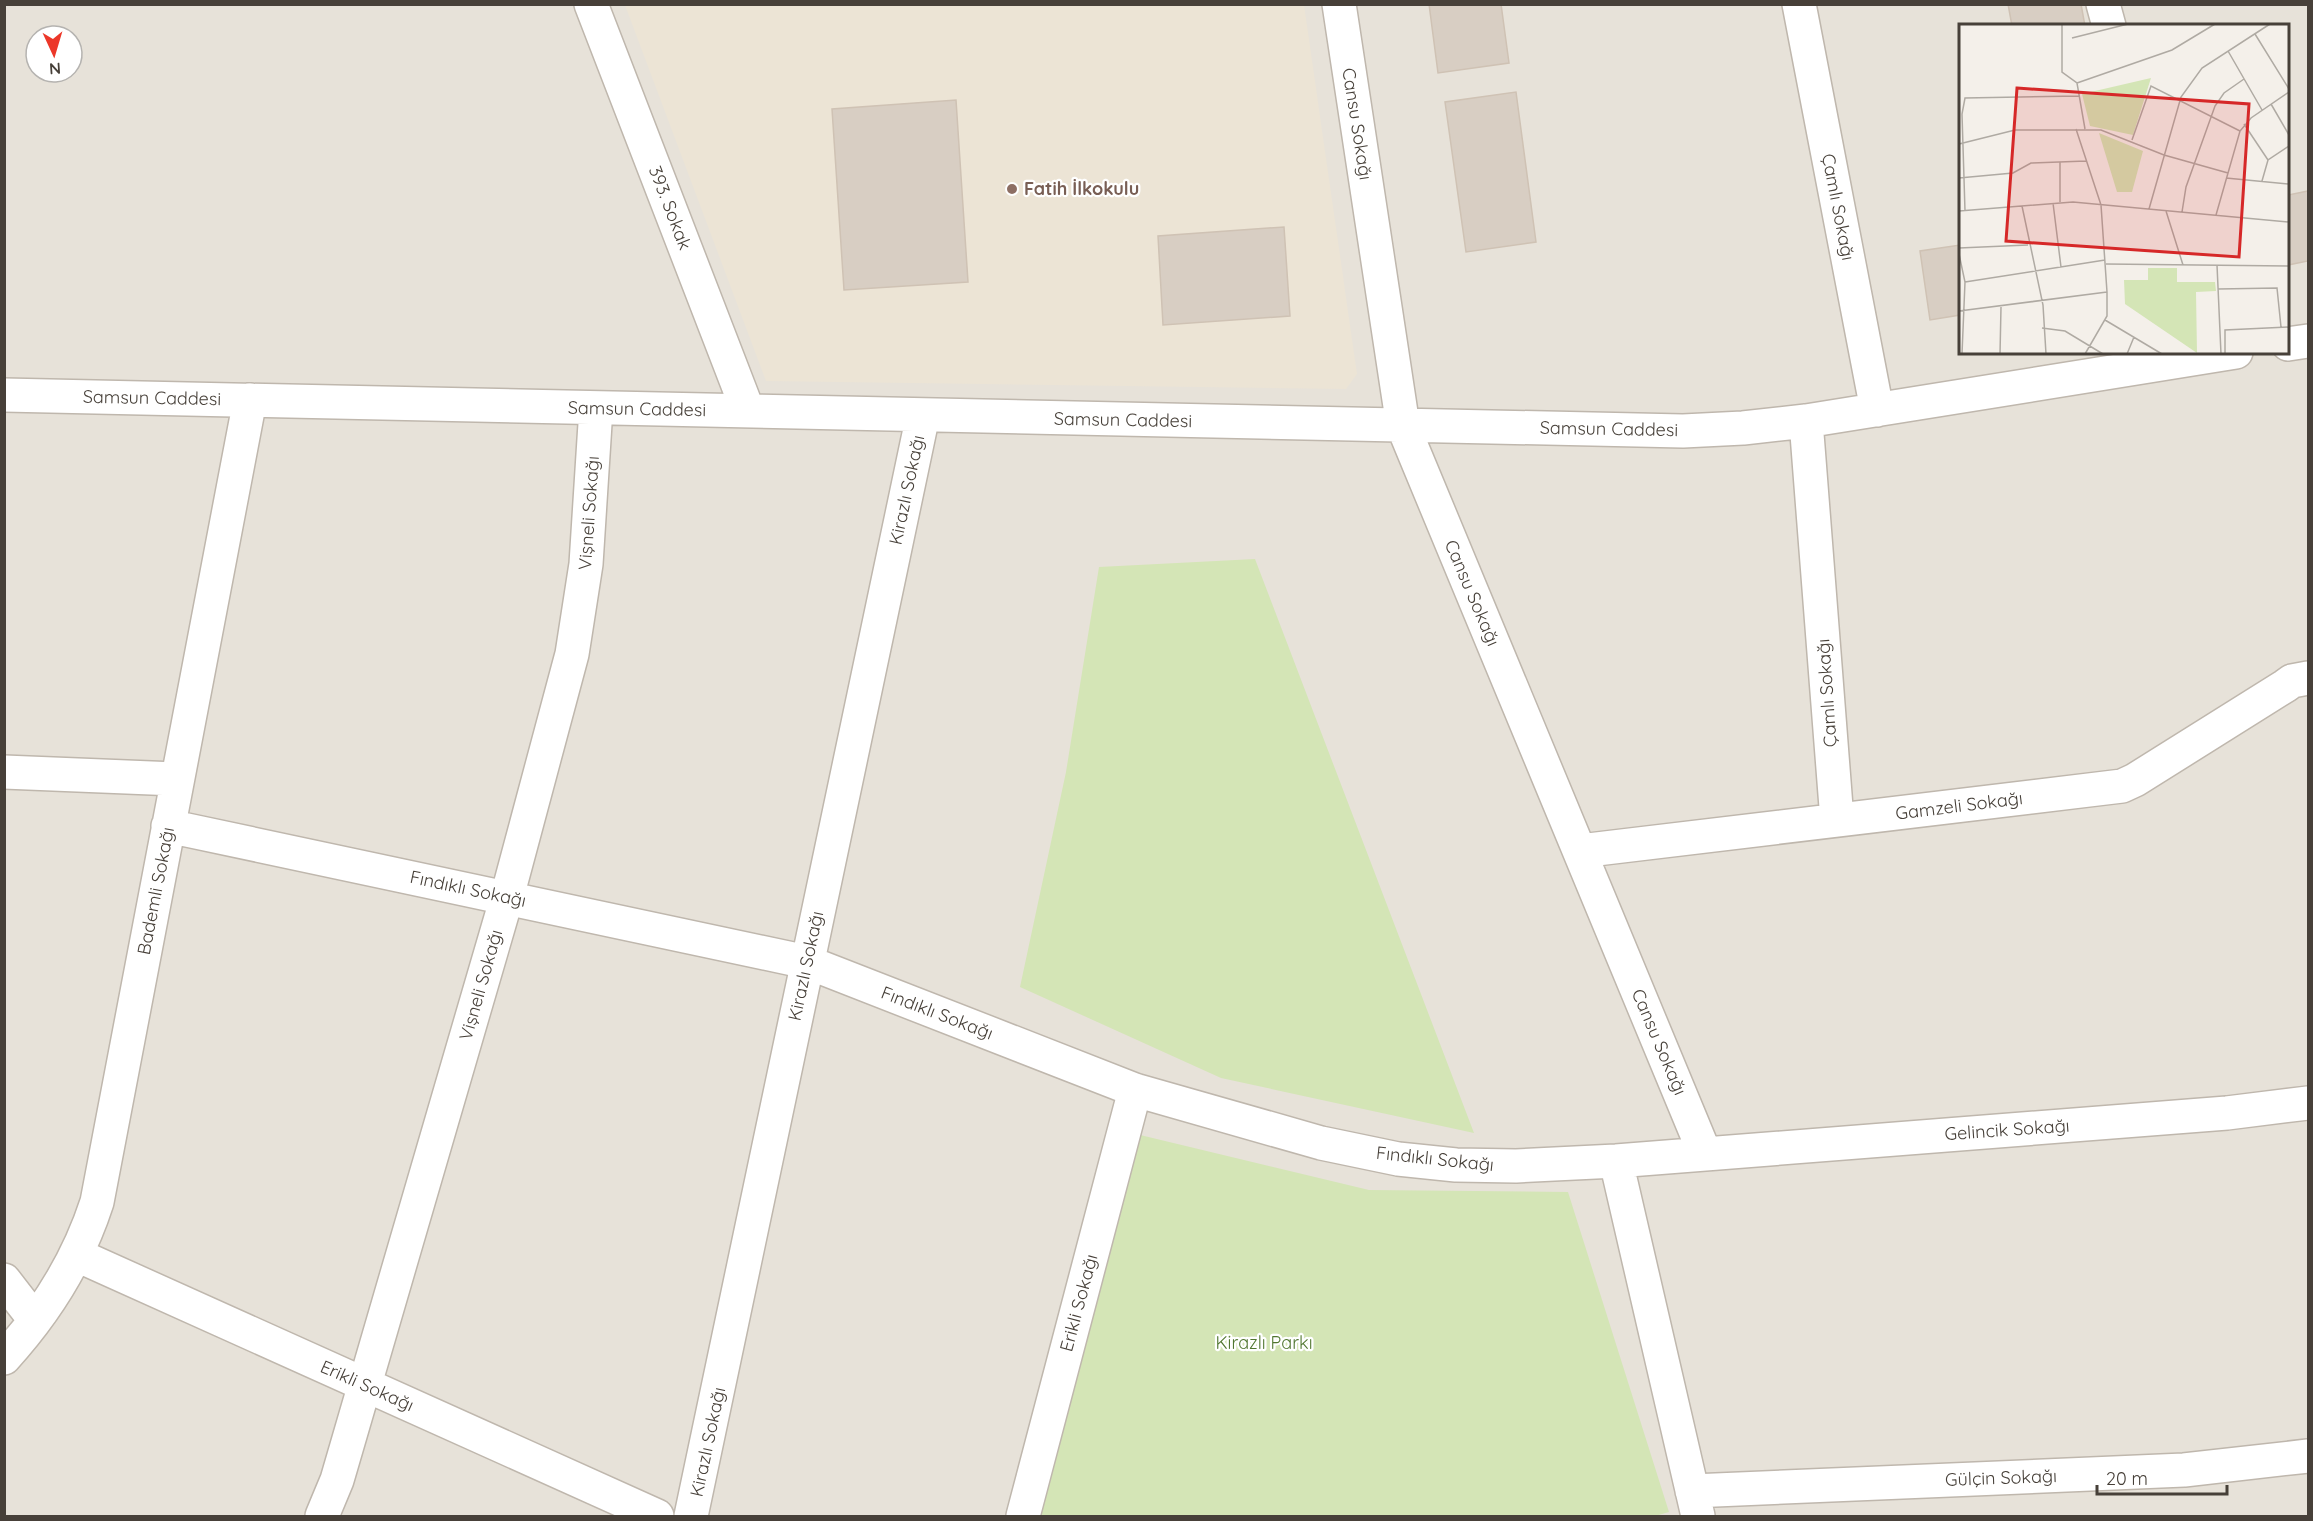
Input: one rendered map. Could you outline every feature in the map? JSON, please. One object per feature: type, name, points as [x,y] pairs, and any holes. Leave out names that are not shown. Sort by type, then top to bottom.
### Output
[{"type":"street","name":"393. Sokak","points":[[591,4],[748,411]]},
{"type":"street","name":"Cansu Sokağı","points":[[1339,4],[1402,426],[1705,1154]]},
{"type":"street","name":"Çamlı Sokağı","points":[[1799,4],[1877,410]]},
{"type":"street","points":[[2103,4],[2108,24]]},
{"type":"street","points":[[2289,344],[2308,341]]},
{"type":"street","name":"Samsun Caddesi","points":[[4,395],[1683,431],[1743,428],[1806,421],[2178,357],[2213,354]]},
{"type":"street","name":"Bademli Sokağı","points":[[4,1358],[59,1287],[77,1255],[97,1202],[250,400]]},
{"type":"street","name":"Vişneli Sokağı","points":[[322,1516],[337,1480],[507,897],[572,654],[586,564],[596,408]]},
{"type":"street","name":"Kirazlı Sokağı","points":[[691,1516],[923,415]]},
{"type":"street","name":"Çamlı Sokağı","points":[[1806,421],[1837,820]]},
{"type":"street","name":"Gamzeli Sokağı","points":[[1580,851],[2122,786],[2285,686],[2308,678]]},
{"type":"street","points":[[4,772],[177,779]]},
{"type":"street","name":"Fındıklı Sokağı","points":[[168,826],[807,962],[1135,1090],[1321,1143],[1398,1159],[1456,1165],[1516,1166],[1705,1154]]},
{"type":"street","name":"Erikli Sokağı","points":[[1023,1516],[1135,1090]]},
{"type":"street","name":"Gelincik Sokağı","points":[[1705,1154],[2227,1113],[2308,1103]]},
{"type":"street","points":[[1616,1161],[1695,1504]]},
{"type":"street","name":"Erikli Sokağı","points":[[77,1255],[657,1516]]},
{"type":"street","points":[[4,1280],[35,1320]]},
{"type":"street","name":"Gülçin Sokağı","points":[[1695,1504],[2184,1470],[2308,1456]]},
{"type":"shaded area","points":[[5,5],[2308,5],[2308,1516],[5,1516]]},
{"type":"shaded area","name":"Fatih İlkokulu","points":[[625,5],[1304,5],[1357,374],[1346,389],[766,381]]},
{"type":"green space","points":[[1255,559],[1474,1133],[1221,1078],[1020,987],[1066,772],[1099,567]]},
{"type":"green space","name":"Kirazlı Parkı","points":[[1136,1134],[1369,1190],[1568,1192],[1669,1512],[1655,1516],[1040,1516]]},
{"type":"building","points":[[1429,4],[1501,4],[1509,63],[1438,73]]},
{"type":"building","points":[[2008,4],[2081,4],[2085,24],[2012,24]]},
{"type":"building","points":[[1516,92],[1536,242],[1466,252],[1445,102]]},
{"type":"building","points":[[956,100],[968,282],[844,290],[832,109]]},
{"type":"building","points":[[2308,191],[2308,261],[2289,265],[2289,195]]},
{"type":"building","points":[[1284,227],[1290,316],[1163,325],[1158,236]]},
{"type":"building","points":[[1959,245],[1959,315],[1930,320],[1920,251]]},
{"type":"place","name":"Fatih İlkokulu","points":[[1012,189]]}]
